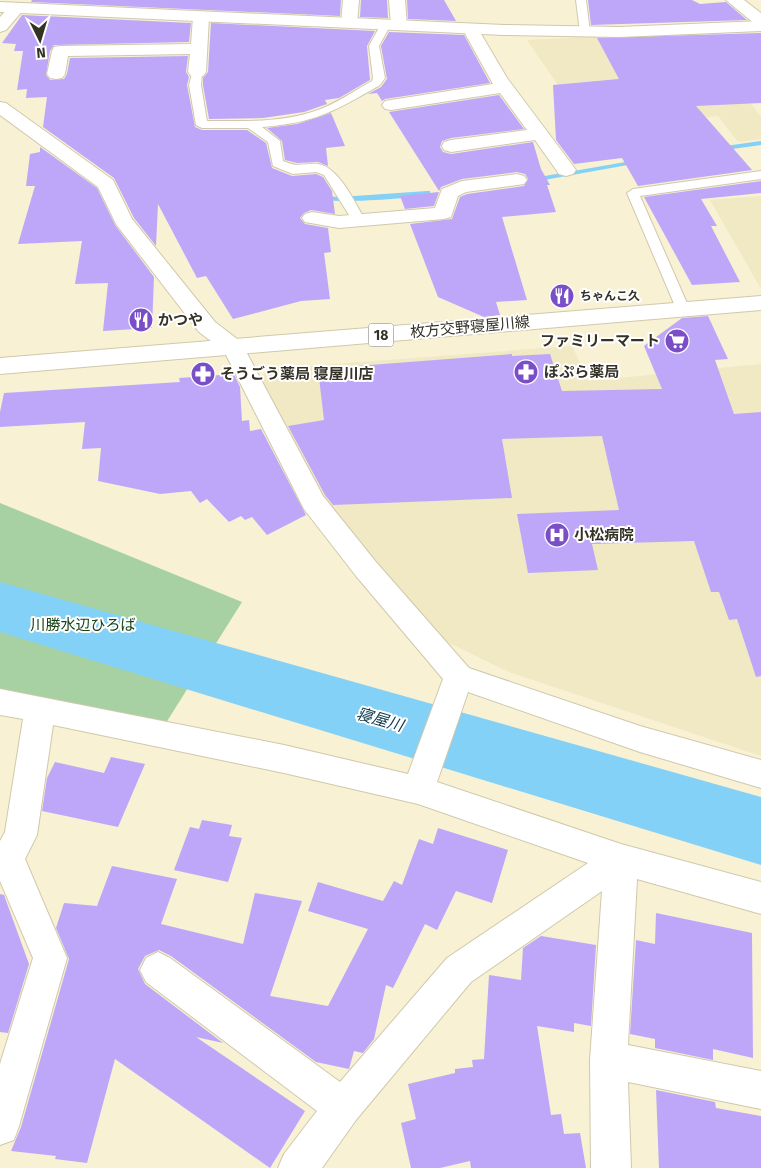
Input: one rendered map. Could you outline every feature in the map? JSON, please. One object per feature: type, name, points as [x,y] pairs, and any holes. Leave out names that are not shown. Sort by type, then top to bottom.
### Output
[{"type":"main road","points":[[349,24],[351,0]]},
{"type":"main road","points":[[392,26],[397,0]]},
{"type":"main road","points":[[734,0],[761,21]]},
{"type":"main road","points":[[0,7],[27,5],[202,17],[471,30],[585,32],[761,26]]},
{"type":"main road","points":[[0,27],[27,5]]},
{"type":"main road","points":[[197,72],[202,17]]},
{"type":"main road","points":[[471,30],[505,87],[566,170]]},
{"type":"main road","points":[[56,74],[60,51],[199,49]]},
{"type":"main road","points":[[392,105],[505,87]]},
{"type":"main road","points":[[0,108],[106,184],[123,220],[207,327],[233,347],[313,502],[366,569],[459,677],[640,739],[761,774]]},
{"type":"main road","points":[[460,159],[540,134]]},
{"type":"main road","points":[[460,159],[517,180]]},
{"type":"main road","points":[[312,218],[338,222],[444,212],[449,192],[462,187],[460,159]]},
{"type":"main road","name":"枚方交野寝屋川線","points":[[0,366],[761,303]]},
{"type":"main road","points":[[418,790],[459,677]]},
{"type":"main road","points":[[0,702],[284,758],[418,790],[621,859],[761,898]]},
{"type":"main road","points":[[0,1126],[50,958],[4,862],[21,835],[40,710]]},
{"type":"main road","points":[[611,1168],[609,1060],[621,859]]},
{"type":"main road","points":[[298,1168],[342,1107],[459,970],[621,859]]},
{"type":"main road","points":[[158,970],[342,1107]]},
{"type":"main road","points":[[609,1060],[761,1090]]},
{"type":"lane","points":[[581,0],[585,32]]},
{"type":"lane","points":[[197,72],[195,85],[202,125],[287,121],[323,112],[376,84],[379,78],[374,46],[392,26]]},
{"type":"lane","points":[[249,123],[274,141],[277,163],[293,170],[317,168],[328,172],[346,197],[359,220]]},
{"type":"lane","points":[[683,310],[633,193],[761,175]]},
{"type":"shaded area","points":[[700,31],[734,83],[761,117],[761,139],[738,142],[718,116],[589,130],[527,40]]},
{"type":"shaded area","points":[[761,196],[761,287],[760,287],[710,200]]},
{"type":"shaded area","name":"小松病院","points":[[572,346],[588,381],[761,364],[761,756],[509,672],[443,640],[326,502],[261,378],[267,369]]},
{"type":"green space","name":"川勝水辺ひろば","points":[[0,503],[242,602],[164,726],[0,692]]},
{"type":"building","points":[[32,0],[341,0],[340,16],[31,2]]},
{"type":"building","points":[[361,0],[387,0],[388,18],[360,17]]},
{"type":"building","points":[[407,0],[444,0],[456,21],[408,19]]},
{"type":"building","points":[[588,0],[692,0],[700,4],[726,2],[747,20],[591,25]]},
{"type":"building","points":[[22,15],[191,23],[189,42],[54,45],[50,51],[46,75],[50,80],[64,79],[67,74],[70,58],[188,56],[186,72],[189,77],[187,85],[195,127],[202,130],[247,130],[266,143],[272,168],[292,176],[316,174],[323,177],[332,191],[335,214],[311,210],[304,213],[300,218],[305,224],[328,228],[331,252],[324,253],[330,299],[301,301],[233,319],[206,276],[197,278],[158,204],[156,246],[134,218],[114,178],[43,127],[47,97],[26,98],[27,89],[17,90],[23,51],[14,51],[16,44],[2,43]]},
{"type":"building","points":[[211,23],[375,31],[367,46],[370,80],[339,98],[325,100],[327,104],[304,112],[263,118],[209,119],[203,78],[208,72]]},
{"type":"building","points":[[389,32],[464,35],[490,83],[382,101],[377,93],[368,94],[381,87],[387,79],[381,46]]},
{"type":"building","points":[[761,33],[761,103],[696,106],[752,170],[638,186],[622,158],[574,164],[556,140],[553,85],[619,79],[597,38]]},
{"type":"building","points":[[499,95],[524,129],[451,138],[442,141],[440,147],[443,152],[451,154],[533,142],[541,169],[550,185],[547,185],[556,212],[502,217],[527,300],[496,302],[500,315],[484,317],[438,297],[410,224],[452,219],[460,197],[467,194],[524,186],[528,179],[525,174],[517,172],[462,179],[441,187],[439,191],[389,112]]},
{"type":"building","points":[[331,113],[345,146],[326,148],[328,166],[318,162],[297,163],[285,160],[282,141],[267,128],[297,124]]},
{"type":"building","points":[[40,147],[97,188],[115,225],[154,277],[152,328],[103,331],[108,283],[75,284],[82,241],[18,244],[35,186],[26,186],[30,154],[40,152]]},
{"type":"building","points":[[761,181],[761,193],[701,199],[717,226],[711,226],[740,282],[692,285],[644,197]]},
{"type":"building","points":[[439,192],[434,206],[405,209],[400,196]]},
{"type":"building","points":[[708,316],[728,359],[715,360],[734,414],[761,412],[761,676],[756,677],[737,619],[729,620],[719,592],[711,592],[694,541],[592,544],[598,570],[528,573],[517,514],[619,510],[602,436],[502,439],[512,498],[333,505],[325,495],[288,426],[324,420],[318,369],[512,354],[512,356],[550,354],[562,391],[662,389],[644,346],[682,318]]},
{"type":"building","points":[[234,374],[240,387],[242,421],[249,420],[250,431],[261,429],[306,515],[267,535],[252,517],[245,520],[241,516],[229,522],[207,499],[200,503],[191,491],[160,494],[98,481],[101,448],[82,449],[85,422],[0,427],[0,412],[4,393],[180,382],[179,378]]},
{"type":"building","points":[[111,757],[145,764],[118,827],[42,811],[47,778],[55,762],[104,773]]},
{"type":"building","points":[[202,820],[232,825],[229,836],[242,838],[228,882],[174,870],[190,827],[199,829]]},
{"type":"building","points":[[438,828],[508,850],[492,903],[456,891],[437,930],[425,924],[393,988],[386,985],[374,1039],[363,1053],[354,1051],[349,1069],[316,1062],[171,956],[159,950],[145,956],[138,969],[145,984],[223,1043],[196,1037],[305,1111],[270,1168],[115,1059],[87,1163],[55,1159],[56,1156],[11,1151],[21,1127],[69,959],[56,928],[64,903],[97,906],[112,866],[177,879],[161,924],[243,944],[255,893],[302,901],[270,996],[328,1006],[368,929],[308,911],[318,882],[383,901],[394,881],[402,885],[419,839],[433,844]]},
{"type":"building","points":[[0,894],[4,895],[29,964],[8,1033],[0,1032]]},
{"type":"building","points":[[656,913],[752,933],[753,1058],[713,1049],[713,1060],[655,1048],[655,1039],[630,1034],[636,940],[655,944]]},
{"type":"building","points":[[541,936],[596,945],[591,1026],[574,1023],[574,1032],[537,1026],[551,1115],[561,1114],[564,1134],[580,1133],[586,1168],[471,1168],[470,1161],[440,1168],[411,1168],[401,1123],[416,1119],[408,1084],[455,1073],[455,1069],[473,1067],[472,1060],[484,1059],[489,975],[521,980],[523,948]]},
{"type":"building","points":[[656,1090],[715,1102],[716,1108],[761,1116],[761,1168],[659,1168]]},
{"type":"waterway","points":[[718,149],[761,143]]},
{"type":"waterway","points":[[533,180],[637,162]]},
{"type":"waterway","points":[[321,198],[340,199],[427,193]]},
{"type":"waterway","name":"寝屋川","points":[[0,607],[761,831]]},
{"type":"place","name":"ちゃんこ久","points":[[562,296]]},
{"type":"place","name":"かつや","points":[[141,320]]},
{"type":"place","name":"ファミリーマート","points":[[677,341]]},
{"type":"place","name":"ぽぷら薬局","points":[[526,372]]},
{"type":"place","name":"そうごう薬局 寝屋川店","points":[[203,374]]},
{"type":"place","name":"小松病院","points":[[557,535]]}]
